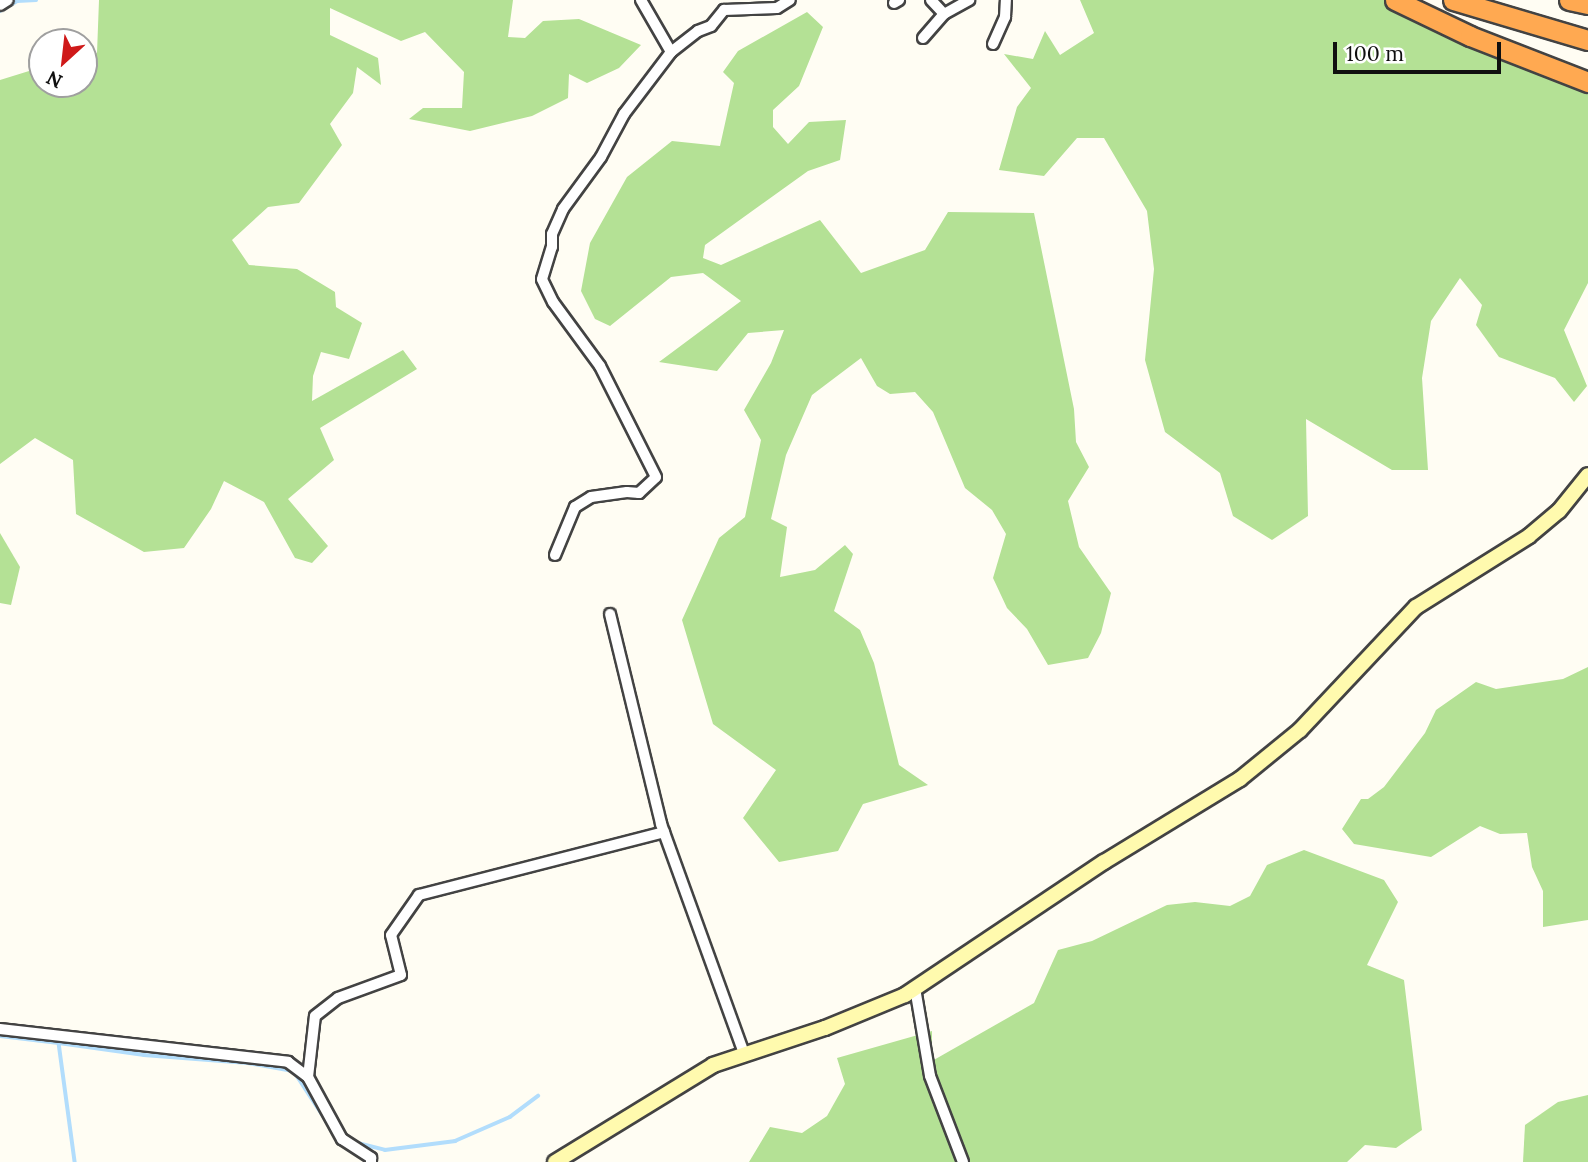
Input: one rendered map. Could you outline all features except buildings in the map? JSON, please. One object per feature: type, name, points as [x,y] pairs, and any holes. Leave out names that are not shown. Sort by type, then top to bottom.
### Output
[{"type":"highway","points":[[1395,0],[1470,36],[1588,82]]},
{"type":"highway","points":[[1452,0],[1588,40]]},
{"type":"highway","points":[[1479,0],[1588,32]]},
{"type":"highway","points":[[1569,0],[1588,4]]},
{"type":"street","points":[[0,5],[8,0]]},
{"type":"street","points":[[641,0],[671,51]]},
{"type":"street","points":[[555,555],[575,507],[591,498],[627,492],[639,493],[656,477],[600,366],[553,302],[542,279],[552,247],[552,234],[563,209],[601,157],[624,114],[654,78],[671,51],[698,31],[711,26],[724,10],[777,8],[790,0]]},
{"type":"street","points":[[931,0],[944,14]]},
{"type":"street","points":[[923,38],[944,14],[969,0]]},
{"type":"street","points":[[993,44],[1005,17],[1006,0]]},
{"type":"street","points":[[555,1162],[674,1086],[713,1065],[825,1028],[915,988],[983,941],[1261,763],[1300,730],[1405,618],[1431,597],[1529,536],[1559,512],[1588,475]]},
{"type":"street","points":[[610,614],[664,832],[744,1054]]},
{"type":"street","points":[[308,1077],[315,1016],[338,998],[401,975],[391,935],[419,895],[664,832]]},
{"type":"street","points":[[915,988],[930,1076],[963,1162]]},
{"type":"street","points":[[0,1029],[288,1062],[308,1077],[342,1139],[370,1158],[371,1162]]},
{"type":"green space","points":[[99,0],[513,0],[508,37],[525,38],[543,21],[579,19],[641,45],[619,68],[587,83],[569,74],[568,98],[532,116],[470,131],[409,119],[423,108],[462,108],[464,72],[425,32],[401,41],[330,8],[330,35],[378,58],[381,85],[357,67],[353,93],[330,124],[342,145],[299,203],[268,207],[232,240],[249,265],[297,269],[335,292],[336,307],[362,323],[349,359],[321,352],[313,376],[312,401],[403,350],[417,369],[320,428],[334,460],[288,499],[328,546],[312,563],[295,558],[264,502],[224,481],[211,509],[184,548],[144,552],[76,514],[73,460],[35,438],[0,464],[0,80],[28,71],[28,98],[98,98]]},
{"type":"green space","points":[[1080,0],[1395,0],[1588,72],[1588,283],[1564,330],[1587,386],[1574,402],[1555,378],[1499,357],[1476,325],[1482,305],[1460,278],[1431,321],[1422,378],[1428,470],[1392,470],[1306,419],[1308,516],[1272,540],[1233,516],[1220,473],[1165,432],[1145,360],[1154,269],[1147,211],[1104,138],[1077,138],[1044,176],[999,170],[1017,107],[1031,88],[1004,54],[1033,59],[1045,31],[1060,55],[1094,33]]},
{"type":"green space","points":[[807,12],[823,27],[799,86],[773,110],[773,127],[788,144],[809,122],[846,120],[840,160],[808,171],[705,245],[703,258],[721,265],[820,220],[861,273],[925,250],[948,212],[1034,213],[1074,409],[1076,442],[1089,467],[1068,501],[1079,547],[1111,593],[1101,633],[1088,658],[1048,665],[1027,629],[1007,608],[993,578],[1006,534],[992,510],[965,488],[933,412],[915,392],[890,394],[877,386],[861,358],[812,395],[786,455],[771,519],[787,527],[780,577],[815,570],[845,545],[853,554],[834,611],[860,630],[874,663],[899,765],[928,785],[863,804],[838,851],[779,862],[743,818],[776,770],[713,724],[682,620],[719,538],[745,517],[761,440],[744,410],[771,363],[784,330],[748,333],[717,371],[659,362],[741,301],[703,273],[671,277],[610,326],[595,319],[581,291],[590,243],[627,177],[672,141],[720,146],[734,83],[723,72],[738,51]]},
{"type":"green space","points":[[0,533],[20,567],[11,605],[0,603]]},
{"type":"green space","points":[[1588,667],[1588,920],[1543,927],[1543,891],[1532,867],[1527,833],[1500,834],[1480,826],[1431,857],[1354,844],[1342,829],[1361,799],[1368,799],[1384,787],[1425,733],[1436,710],[1476,682],[1496,689],[1563,679]]},
{"type":"green space","points":[[1304,850],[1384,880],[1398,902],[1367,965],[1404,980],[1422,1130],[1396,1148],[1365,1145],[1347,1162],[749,1162],[770,1127],[802,1133],[827,1116],[845,1084],[837,1058],[932,1031],[932,1061],[1034,1003],[1058,950],[1092,941],[1167,905],[1195,902],[1230,906],[1250,896],[1267,865]]},
{"type":"green space","points":[[1588,1095],[1588,1162],[1523,1162],[1525,1125],[1558,1102]]},
{"type":"waterway","points":[[0,11],[17,1],[36,0]]},
{"type":"waterway","points":[[0,1036],[59,1043],[75,1162]]},
{"type":"waterway","points":[[59,1043],[144,1055],[248,1063],[294,1071],[337,1137]]},
{"type":"waterway","points":[[354,1142],[385,1150],[455,1141],[510,1117],[538,1096]]}]
